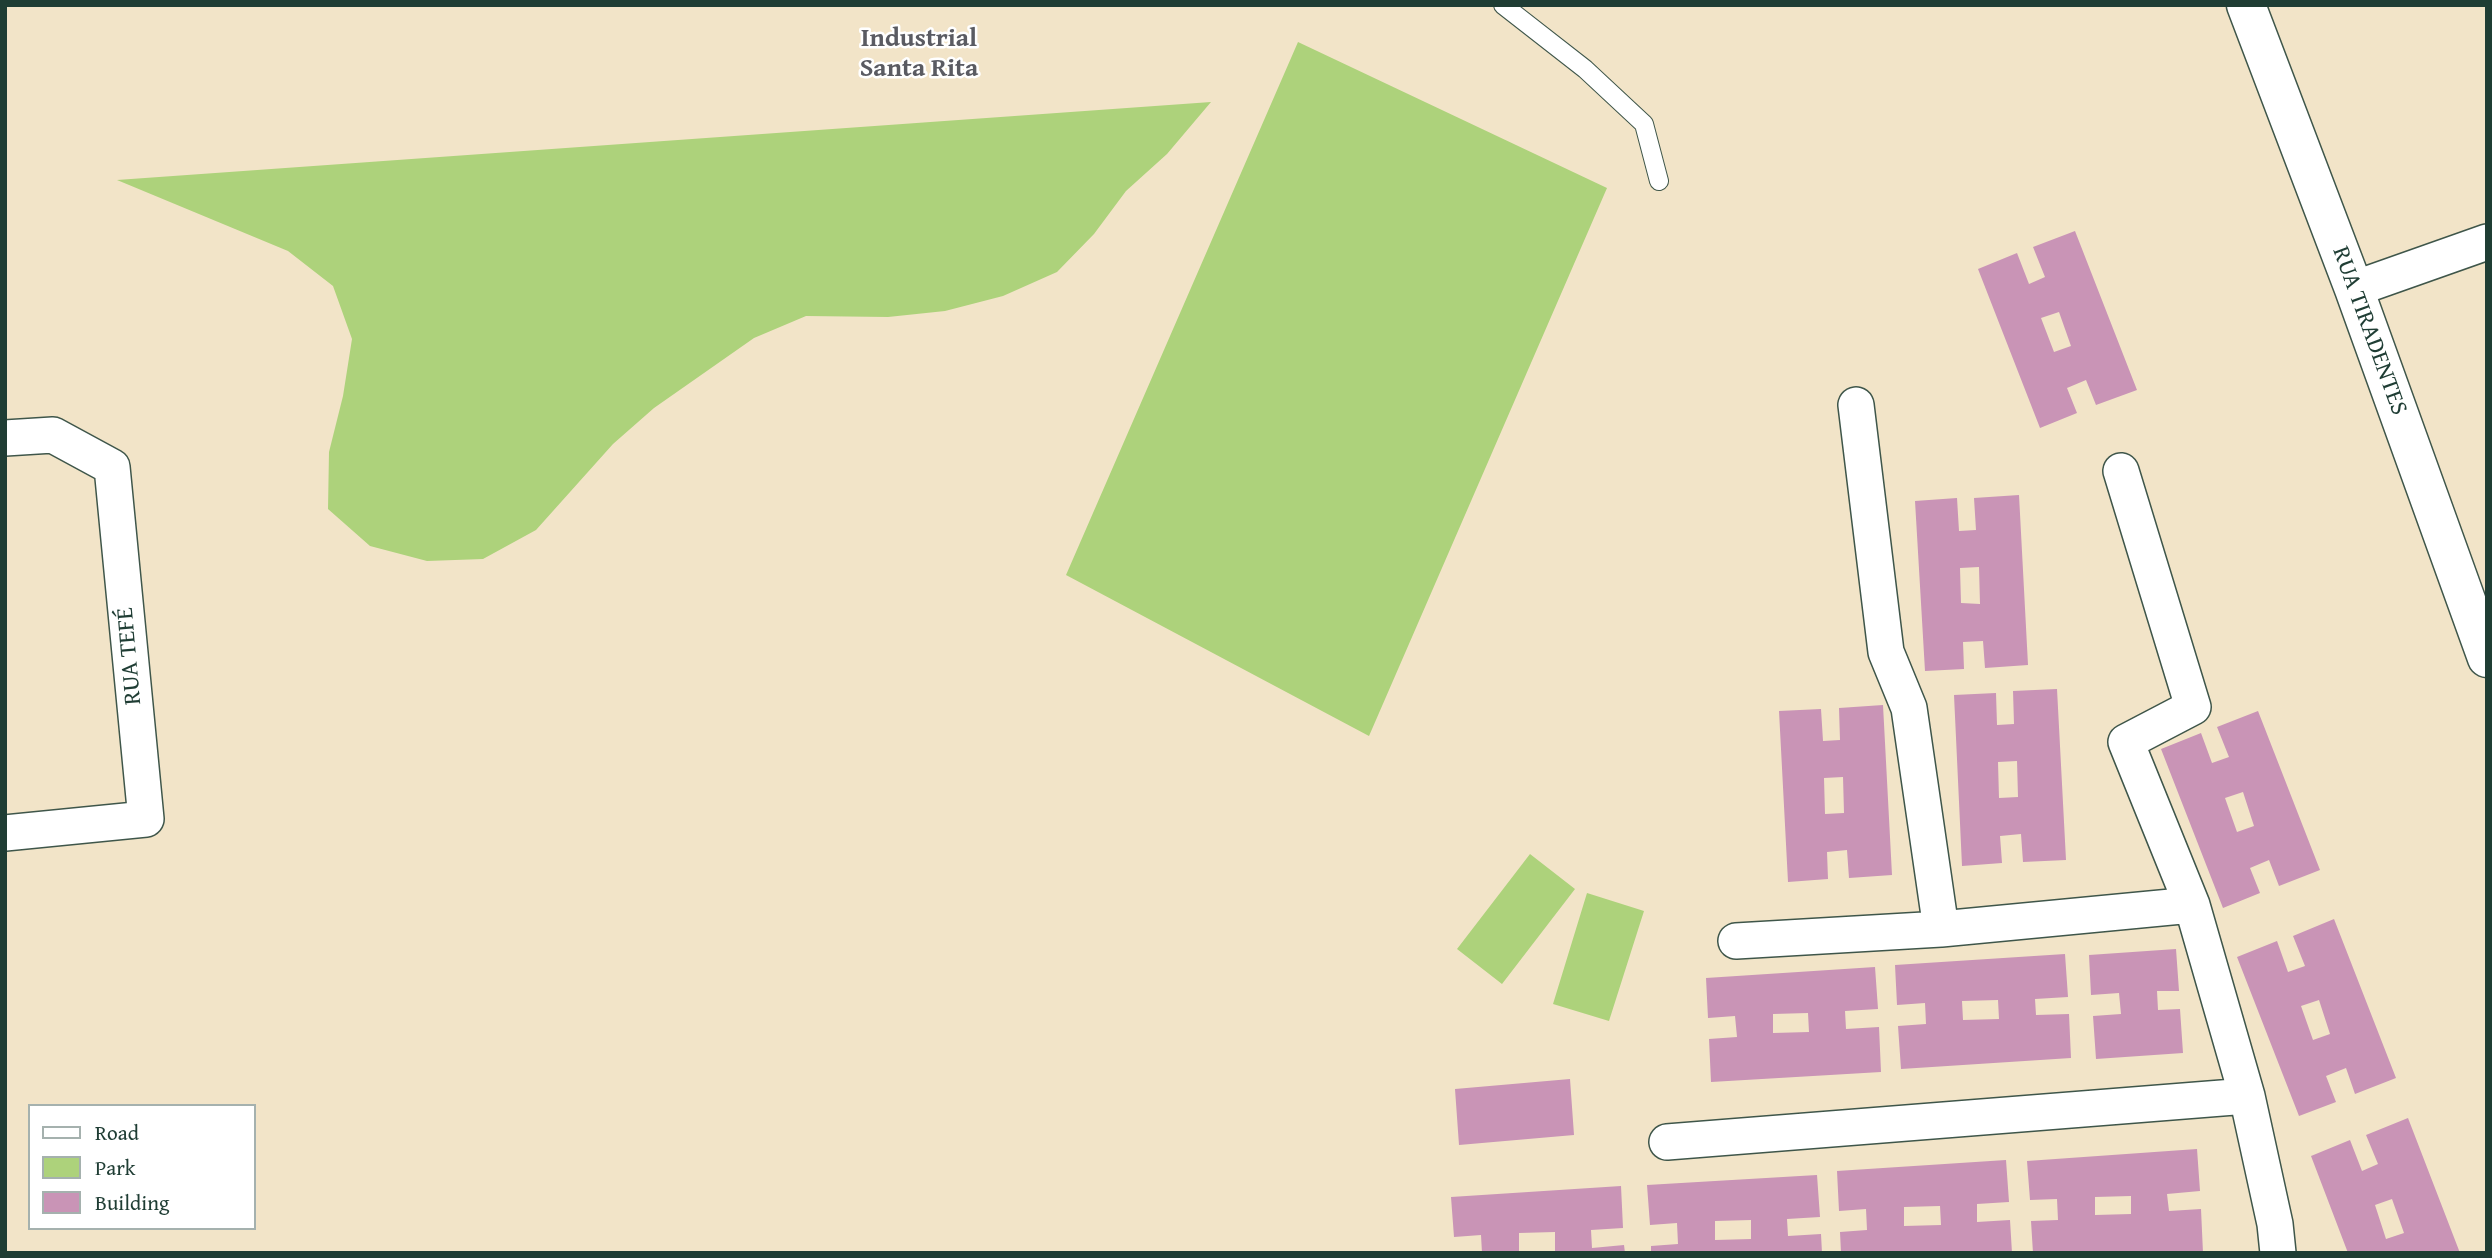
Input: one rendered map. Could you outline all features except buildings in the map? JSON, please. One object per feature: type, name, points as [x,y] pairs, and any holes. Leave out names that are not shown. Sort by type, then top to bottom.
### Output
[{"type":"street","name":"RUA TIRADENTES","points":[[2246,5],[2354,289],[2487,658]]},
{"type":"street","points":[[2354,289],[2487,242]]},
{"type":"street","points":[[1856,405],[1885,652],[1909,708],[1941,929]]},
{"type":"street","name":"RUA TEFÉ","points":[[5,438],[53,435],[112,467],[146,819],[5,833]]},
{"type":"street","points":[[2121,471],[2193,707],[2126,742],[2192,905],[2247,1096],[2275,1224],[2278,1253]]},
{"type":"street","points":[[1736,941],[1941,929],[2192,905]]},
{"type":"street","points":[[1667,1142],[2247,1096]]},
{"type":"lane","points":[[1503,5],[1585,69],[1644,124],[1659,181]]},
{"type":"green space","points":[[1298,42],[1607,188],[1369,736],[1066,575]]},
{"type":"green space","points":[[1211,102],[1167,154],[1126,191],[1094,234],[1057,272],[1003,296],[945,311],[888,317],[806,316],[754,338],[654,408],[613,444],[536,530],[483,559],[427,561],[370,546],[328,509],[329,452],[343,396],[352,339],[333,286],[288,251],[117,180]]},
{"type":"green space","points":[[1530,854],[1575,889],[1502,984],[1457,949]]},
{"type":"green space","points":[[1587,893],[1644,911],[1609,1021],[1553,1004]]},
{"type":"district","name":"Industrial Santa Rita","points":[[919,54]]}]
